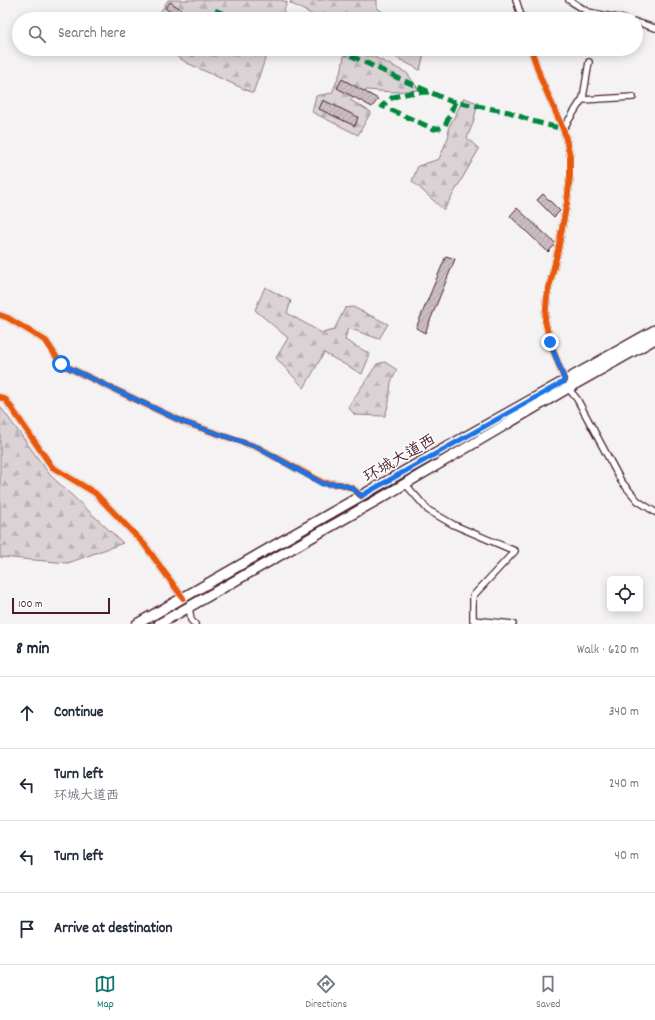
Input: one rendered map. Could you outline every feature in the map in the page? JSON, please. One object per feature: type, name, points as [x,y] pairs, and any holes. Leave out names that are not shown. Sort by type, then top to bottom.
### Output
[{"type":"main road","name":"环城大道西","points":[[159,624],[404,485],[655,330]]},
{"type":"main road","name":"环城大道西","points":[[137,624],[361,496],[566,385],[655,339]]},
{"type":"street","points":[[516,0],[520,12]]},
{"type":"street","points":[[569,0],[588,12]]},
{"type":"street","points":[[643,24],[655,28]]},
{"type":"street","points":[[533,56],[541,78],[563,129],[570,156],[570,176],[545,320],[550,342],[566,385],[577,399],[621,481],[638,502],[655,512]]},
{"type":"street","points":[[563,129],[583,98],[589,62]]},
{"type":"street","points":[[582,100],[634,96]]},
{"type":"street","points":[[0,314],[46,341],[61,364],[183,422],[257,447],[323,484],[340,484],[352,488],[361,496]]},
{"type":"street","points":[[0,397],[6,400],[52,467],[95,493],[144,544],[183,598]]},
{"type":"street","points":[[404,485],[408,487],[428,510],[454,525],[515,551],[473,596],[473,620],[513,624]]},
{"type":"street","points":[[189,606],[191,620],[195,624]]},
{"type":"green space","points":[[168,0],[281,0],[287,2],[283,12],[160,12]]},
{"type":"green space","points":[[291,0],[377,0],[377,8],[383,12],[307,12],[290,3]]},
{"type":"green space","points":[[176,56],[266,56],[253,93],[187,63]]},
{"type":"green space","points":[[344,56],[372,56],[407,73],[419,90],[392,92],[367,90],[350,100],[371,112],[358,135],[312,112],[316,96],[332,93],[342,68]]},
{"type":"green space","points":[[393,56],[423,56],[420,70]]},
{"type":"green space","points":[[464,98],[478,103],[473,123],[467,138],[479,149],[444,210],[412,181],[418,166],[439,159],[449,135],[448,129]]},
{"type":"green space","points":[[265,287],[291,301],[287,313],[322,333],[334,330],[345,308],[353,307],[388,324],[379,339],[348,328],[345,340],[370,354],[362,374],[324,353],[304,388],[276,358],[288,338],[255,310]]},
{"type":"green space","points":[[385,362],[397,370],[391,382],[389,402],[385,416],[355,415],[348,407],[377,364]]},
{"type":"green space","points":[[0,406],[50,475],[123,543],[68,563],[0,557]]},
{"type":"building","points":[[170,2],[185,12],[171,12],[165,8]]},
{"type":"building","points":[[342,79],[378,99],[372,107],[337,88]]},
{"type":"building","points":[[323,100],[358,117],[355,126],[319,109]]},
{"type":"building","points":[[543,194],[560,211],[554,217],[537,200]]},
{"type":"building","points":[[517,208],[556,244],[548,252],[510,216]]},
{"type":"building","points":[[446,256],[455,259],[425,333],[416,328]]},
{"type":"marked path","points":[[211,12],[214,10],[219,12]]},
{"type":"marked path","points":[[352,56],[450,101],[509,112],[532,121],[563,129]]},
{"type":"marked path","points":[[429,92],[410,93],[393,97],[382,106],[434,129],[445,126],[455,102]]},
{"type":"cycle path","points":[[533,56],[541,79],[564,131],[570,156],[570,176],[567,202],[547,296],[545,320],[550,342],[565,381]]},
{"type":"cycle path","points":[[0,315],[8,318],[46,341],[61,364],[183,422],[257,447],[323,483],[340,484],[352,488],[361,496]]},
{"type":"cycle path","points":[[0,397],[6,400],[52,467],[95,493],[144,544],[183,598]]},
{"type":"route","points":[[61,364],[183,422],[257,447],[323,484],[340,484],[352,488],[361,496],[565,381],[550,342]]}]
